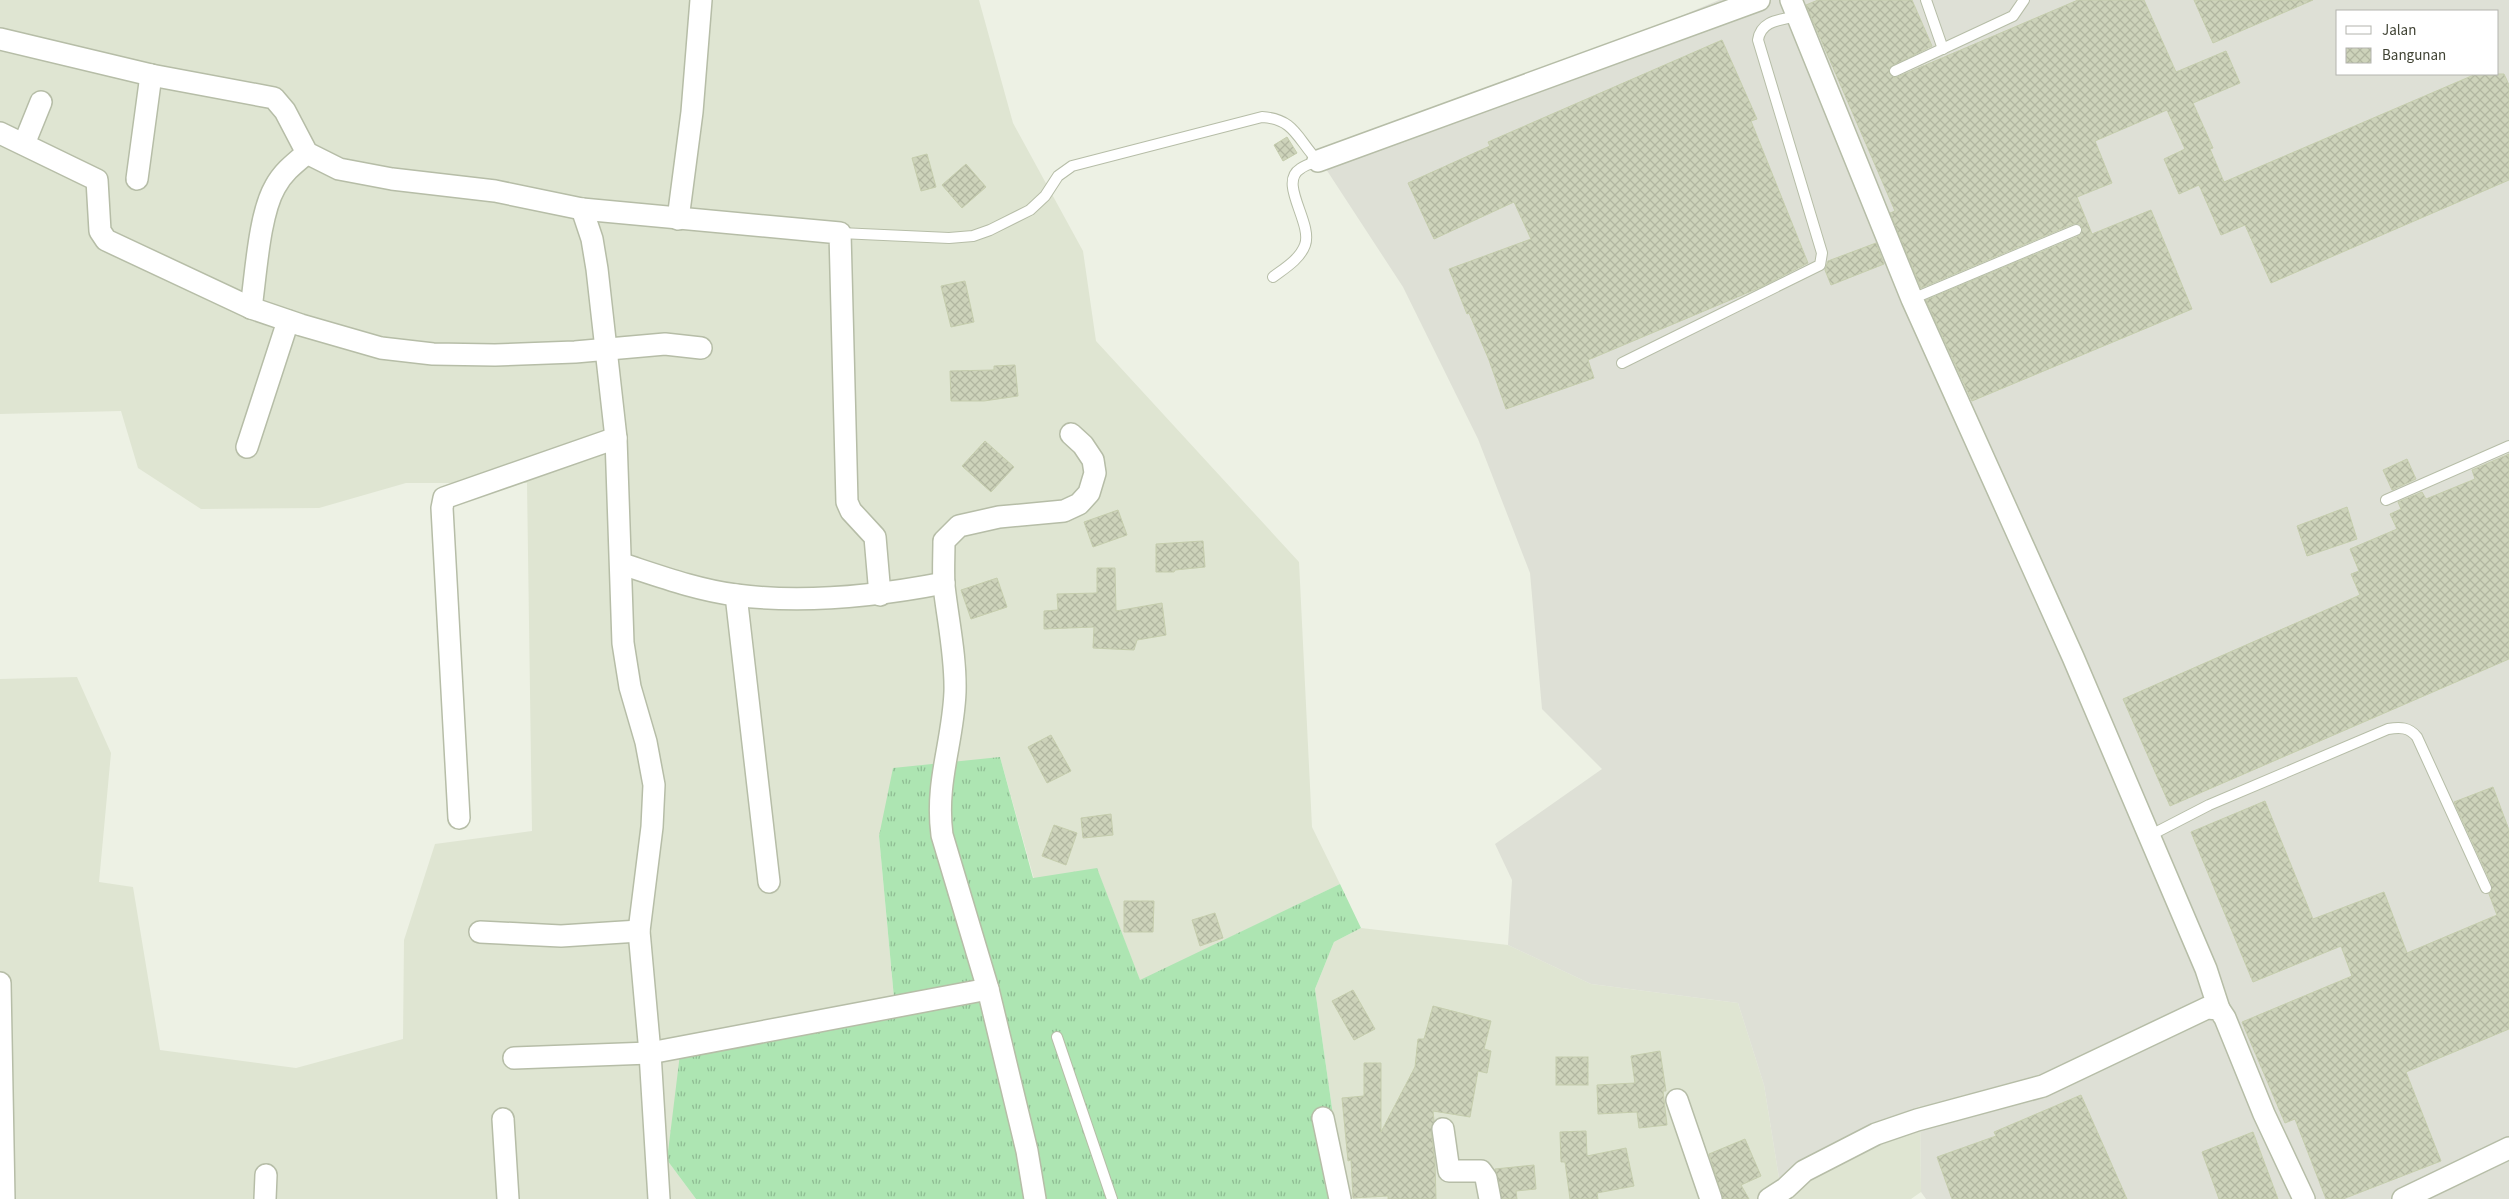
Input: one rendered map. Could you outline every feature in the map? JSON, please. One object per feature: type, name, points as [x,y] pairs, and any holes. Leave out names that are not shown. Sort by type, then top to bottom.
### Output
[{"type":"street","points":[[678,219],[692,112],[701,0]]},
{"type":"street","points":[[1318,161],[1759,0]]},
{"type":"street","points":[[1794,8],[1912,299],[2073,657],[2206,969],[2219,1009],[2225,1018],[2264,1114],[2304,1199]]},
{"type":"street","points":[[0,40],[151,75],[274,98],[285,111],[307,153],[339,169],[392,179],[495,191],[582,209],[840,232],[847,502],[851,510],[875,537],[880,595]]},
{"type":"street","points":[[137,179],[151,75]]},
{"type":"street","points":[[24,144],[41,102]]},
{"type":"street","points":[[0,133],[97,180],[100,232],[106,240],[251,308],[288,321],[381,348],[432,354],[495,355],[575,352],[665,344],[701,348]]},
{"type":"street","points":[[251,308],[265,218],[274,188],[286,171],[307,153]]},
{"type":"street","points":[[582,209],[592,238],[616,438],[622,564],[623,643],[630,687],[646,742],[654,785],[652,827],[639,931],[650,1053],[659,1199]]},
{"type":"street","points":[[247,447],[288,321]]},
{"type":"street","points":[[1035,1199],[1026,1151],[988,989],[942,835],[939,810],[941,784],[954,711],[955,676],[944,583],[944,541],[959,526],[999,517],[1064,511],[1079,504],[1089,493],[1094,473],[1093,460],[1083,445],[1071,434]]},
{"type":"street","points":[[459,818],[442,508],[444,498],[616,438]]},
{"type":"street","points":[[622,564],[689,585],[736,595],[791,598],[880,595],[944,583]]},
{"type":"street","points":[[736,595],[769,882]]},
{"type":"street","points":[[480,932],[560,936],[639,931]]},
{"type":"street","points":[[0,982],[4,1199]]},
{"type":"street","points":[[514,1058],[650,1053],[988,989]]},
{"type":"street","points":[[1769,1199],[1786,1188],[1804,1170],[1876,1134],[1918,1120],[2043,1086],[2197,1012],[2207,1008],[2219,1009]]},
{"type":"street","points":[[1677,1100],[1711,1199]]},
{"type":"street","points":[[1323,1118],[1340,1199]]},
{"type":"street","points":[[503,1119],[508,1199]]},
{"type":"street","points":[[1443,1130],[1449,1171],[1481,1171],[1486,1178],[1490,1199]]},
{"type":"street","points":[[2403,1199],[2509,1148]]},
{"type":"street","points":[[265,1199],[266,1175]]},
{"type":"lane","points":[[1926,0],[1943,49]]},
{"type":"lane","points":[[1895,71],[2013,16],[2024,0]]},
{"type":"lane","points":[[1622,363],[1820,265],[1822,252],[1758,40],[1759,31],[1765,24],[1794,8]]},
{"type":"lane","points":[[840,232],[949,238],[972,236],[990,230],[1030,210],[1045,196],[1058,176],[1072,166],[1262,116],[1286,122],[1318,161],[1296,172],[1293,182],[1293,192],[1305,224],[1306,244],[1299,257],[1273,277]]},
{"type":"lane","points":[[1912,299],[2076,230]]},
{"type":"lane","points":[[2386,500],[2509,446]]},
{"type":"lane","points":[[2149,836],[2208,805],[2388,729],[2401,727],[2412,730],[2418,737],[2486,888]]},
{"type":"lane","points":[[1057,1037],[1112,1199]]},
{"type":"shaded area","points":[[0,0],[979,0],[1013,123],[1083,251],[1096,341],[1299,562],[1312,827],[1340,884],[1140,981],[1097,869],[1034,879],[1000,757],[879,836],[894,998],[667,1160],[696,1199],[0,1199],[0,679],[77,677],[111,753],[99,882],[133,887],[160,1050],[296,1068],[403,1039],[404,940],[435,844],[532,831],[527,483],[406,483],[319,508],[201,509],[138,468],[121,411],[0,414]]},
{"type":"shaded area","points":[[1719,0],[2509,0],[2509,1199],[1926,1199],[1921,1192],[1920,1106],[1779,1178],[1764,1085],[1738,1003],[1591,984],[1508,945],[1512,880],[1495,844],[1602,769],[1542,709],[1530,573],[1478,439],[1403,287],[1324,166]]},
{"type":"shaded area","points":[[1361,928],[1508,945],[1591,984],[1738,1003],[1764,1085],[1779,1178],[1920,1106],[1921,1192],[1911,1199],[1345,1199],[1315,989],[1334,942]]},
{"type":"green space","points":[[1000,757],[1033,878],[1097,868],[1140,980],[1340,884],[1361,928],[1334,942],[1315,989],[1345,1199],[696,1199],[667,1160],[680,1054],[894,998],[879,836],[893,768]]},
{"type":"building","points":[[1818,0],[1912,0],[1932,46],[1890,67],[1889,73],[1895,78],[2078,0],[2144,0],[2176,72],[2226,51],[2240,83],[2193,103],[2213,148],[2210,149],[2224,182],[2474,75],[2504,74],[2509,85],[2509,180],[2271,283],[2245,225],[2221,235],[2199,185],[2179,194],[2164,159],[2185,149],[2167,110],[2095,141],[2112,183],[2077,197],[2092,234],[2151,210],[2192,309],[1972,401],[1926,300],[2079,236],[2082,228],[2080,224],[2073,224],[1921,288],[1890,213],[1895,211],[1806,5]]},
{"type":"building","points":[[2194,0],[2313,0],[2213,43]]},
{"type":"building","points":[[1722,40],[1757,119],[1751,121],[1808,263],[1761,287],[1588,360],[1594,378],[1506,409],[1489,360],[1469,313],[1467,314],[1449,269],[1531,239],[1514,202],[1434,239],[1408,183],[1490,146],[1488,142]]},
{"type":"building","points":[[1287,137],[1297,153],[1283,161],[1274,145]]},
{"type":"building","points":[[927,154],[936,187],[921,191],[912,158]]},
{"type":"building","points":[[966,164],[986,187],[962,208],[942,185]]},
{"type":"building","points":[[1876,243],[1884,264],[1831,285],[1825,270],[1828,261]]},
{"type":"building","points":[[965,281],[974,322],[951,327],[941,286]]},
{"type":"building","points":[[1015,365],[1018,396],[984,401],[951,401],[950,371],[994,370],[994,366]]},
{"type":"building","points":[[985,441],[1014,467],[991,492],[962,466]]},
{"type":"building","points":[[2509,454],[2509,659],[2170,806],[2123,699],[2360,595],[2351,574],[2359,571],[2350,549],[2397,529],[2390,514],[2401,509],[2398,502],[2422,492],[2426,499],[2475,479],[2472,470]]},
{"type":"building","points":[[2407,459],[2416,479],[2392,490],[2383,470]]},
{"type":"building","points":[[2347,507],[2357,539],[2307,556],[2297,526]]},
{"type":"building","points":[[1118,510],[1127,535],[1093,547],[1084,522]]},
{"type":"building","points":[[1203,541],[1205,567],[1175,570],[1174,572],[1156,572],[1156,544]]},
{"type":"building","points":[[1097,568],[1115,568],[1116,611],[1162,603],[1166,635],[1137,640],[1134,650],[1093,648],[1094,627],[1044,629],[1044,611],[1058,610],[1057,594],[1097,593]]},
{"type":"building","points":[[997,578],[1007,607],[971,619],[961,590]]},
{"type":"building","points":[[1051,735],[1071,771],[1047,783],[1028,747]]},
{"type":"building","points":[[2493,787],[2509,830],[2509,1029],[2406,1072],[2441,1161],[2343,1199],[2326,1199],[2295,1119],[2285,1123],[2242,1022],[2352,976],[2341,946],[2253,982],[2191,832],[2265,801],[2313,919],[2384,892],[2407,953],[2497,915],[2489,894],[2492,885],[2454,802]]},
{"type":"building","points":[[1111,814],[1113,835],[1083,838],[1081,818]]},
{"type":"building","points":[[1054,825],[1077,833],[1066,865],[1042,856]]},
{"type":"building","points":[[1124,901],[1154,901],[1153,932],[1124,932]]},
{"type":"building","points":[[1215,913],[1223,938],[1200,946],[1192,920]]},
{"type":"building","points":[[1353,990],[1375,1029],[1354,1040],[1332,1001]]},
{"type":"building","points":[[1433,1006],[1491,1021],[1484,1049],[1491,1051],[1487,1073],[1478,1071],[1470,1117],[1433,1111],[1434,1121],[1431,1131],[1435,1162],[1436,1199],[1388,1199],[1388,1196],[1353,1198],[1351,1160],[1348,1161],[1342,1098],[1364,1096],[1364,1063],[1381,1063],[1381,1132],[1415,1067],[1418,1039],[1424,1039]]},
{"type":"building","points":[[1660,1051],[1666,1091],[1663,1091],[1667,1125],[1639,1128],[1637,1112],[1598,1114],[1597,1085],[1635,1083],[1631,1056]]},
{"type":"building","points":[[1556,1057],[1588,1057],[1588,1085],[1556,1085]]},
{"type":"building","points":[[2081,1095],[2127,1199],[1952,1199],[1937,1157],[1996,1136],[1994,1132]]},
{"type":"building","points":[[1586,1131],[1587,1156],[1626,1148],[1634,1186],[1597,1193],[1598,1199],[1570,1199],[1565,1162],[1561,1162],[1560,1132]]},
{"type":"building","points":[[2253,1132],[2278,1199],[2219,1199],[2202,1152]]},
{"type":"building","points":[[1745,1139],[1761,1176],[1741,1185],[1749,1199],[1723,1199],[1709,1154]]},
{"type":"building","points":[[1534,1165],[1536,1189],[1516,1191],[1517,1199],[1502,1199],[1495,1169]]}]
